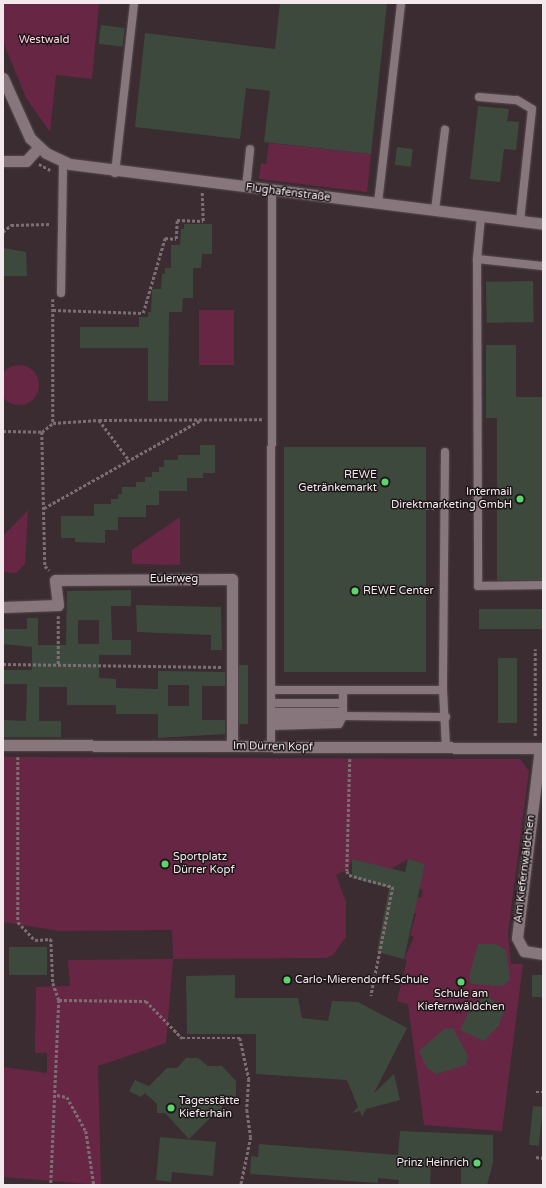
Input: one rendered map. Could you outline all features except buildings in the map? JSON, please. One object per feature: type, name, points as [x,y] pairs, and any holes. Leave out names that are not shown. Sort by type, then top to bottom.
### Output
[{"type":"street","name":"Flughafenstraße","points":[[3,78],[19,119],[39,148],[63,162],[115,173],[272,190],[543,224]]},
{"type":"street","points":[[3,161],[26,161],[39,148]]},
{"type":"street","points":[[3,607],[58,605],[55,580]]},
{"type":"street","name":"Eulerweg","points":[[55,580],[232,580],[234,667],[232,746]]},
{"type":"street","name":"Im Dürren Kopf","points":[[3,745],[539,748]]},
{"type":"street","name":"Am Kiefernwäldchen","points":[[539,748],[517,938],[522,950],[539,954]]},
{"type":"lane","points":[[115,173],[134,3]]},
{"type":"lane","points":[[378,203],[401,3]]},
{"type":"lane","points":[[479,97],[517,100],[532,109],[520,221]]},
{"type":"lane","points":[[436,210],[445,130]]},
{"type":"lane","points":[[246,188],[250,149]]},
{"type":"lane","points":[[61,293],[63,162]]},
{"type":"lane","points":[[271,746],[269,419],[272,190]]},
{"type":"lane","points":[[481,216],[477,259],[478,586],[543,586]]},
{"type":"lane","points":[[477,259],[543,266]]},
{"type":"lane","points":[[445,452],[443,690],[446,717],[446,748]]},
{"type":"lane","points":[[271,690],[443,690]]},
{"type":"lane","points":[[271,719],[339,724],[344,716],[343,690]]},
{"type":"lane","points":[[271,703],[343,703]]},
{"type":"lane","points":[[271,719],[338,712],[344,716],[446,717]]},
{"type":"path","points":[[53,310],[142,313],[148,290],[156,280],[160,250],[166,238],[176,239],[177,220],[203,221],[202,183]]},
{"type":"path","points":[[3,232],[11,225],[51,224]]},
{"type":"path","points":[[3,431],[42,432],[53,423],[99,420],[269,419]]},
{"type":"path","points":[[99,420],[129,460]]},
{"type":"path","points":[[44,508],[201,420]]},
{"type":"path","points":[[42,432],[45,566],[55,580]]},
{"type":"path","points":[[58,605],[58,664]]},
{"type":"path","points":[[535,649],[539,748]]},
{"type":"path","points":[[3,664],[234,667]]},
{"type":"path","points":[[17,744],[18,922],[35,940],[51,939],[52,983],[59,1000],[57,1095],[51,1185]]},
{"type":"path","points":[[350,748],[347,871],[349,875],[393,887],[371,996]]},
{"type":"path","points":[[59,1000],[146,1001],[182,1038],[240,1038],[247,1065],[251,1137],[240,1185]]},
{"type":"path","points":[[536,1092],[543,1092]]},
{"type":"path","points":[[57,1095],[67,1097],[86,1131],[94,1185]]},
{"type":"path","points":[[536,1158],[543,1158]]},
{"type":"green space","name":"Westwald","points":[[3,3],[99,3],[92,79],[56,75],[50,132],[26,98],[3,41]]},
{"type":"green space","points":[[269,143],[371,154],[367,192],[259,179],[261,163],[266,164]]},
{"type":"green space","points":[[199,310],[234,310],[234,365],[199,365]]},
{"type":"green space","points":[[19,365],[27,367],[33,371],[37,377],[39,385],[37,393],[33,399],[27,403],[19,405],[11,403],[5,399],[1,393],[-1,385],[1,377],[5,371],[11,367]]},
{"type":"green space","points":[[28,510],[25,564],[16,573],[3,572],[3,536]]},
{"type":"green space","points":[[180,517],[180,565],[132,564],[132,550]]},
{"type":"green space","points":[[3,757],[520,759],[529,771],[508,933],[511,964],[523,964],[502,1131],[424,1125],[408,1004],[397,1001],[407,960],[404,959],[414,937],[410,935],[416,914],[412,913],[417,897],[421,898],[423,890],[419,889],[425,864],[408,859],[391,869],[352,859],[348,869],[336,875],[346,902],[346,937],[333,955],[326,958],[173,959],[172,930],[60,931],[3,922]]},
{"type":"green space","points":[[173,959],[166,1043],[98,1066],[101,1185],[3,1177],[3,1067],[47,1073],[47,1053],[35,1053],[36,987],[70,986],[68,960]]},
{"type":"place","name":"REWE Getränkemarkt","points":[[385,482]]},
{"type":"place","name":"Intermail Direktmarketing GmbH","points":[[520,499]]},
{"type":"place","name":"REWE Center","points":[[355,591]]},
{"type":"place","name":"Sportplatz Dürrer Kopf","points":[[165,864]]},
{"type":"place","name":"Carlo-Mierendorff-Schule","points":[[287,980]]},
{"type":"place","name":"Schule am Kiefernwäldchen","points":[[461,982]]},
{"type":"place","name":"Tagesstätte Kieferhain","points":[[171,1108]]},
{"type":"place","name":"Prinz Heinrich","points":[[477,1163]]}]
